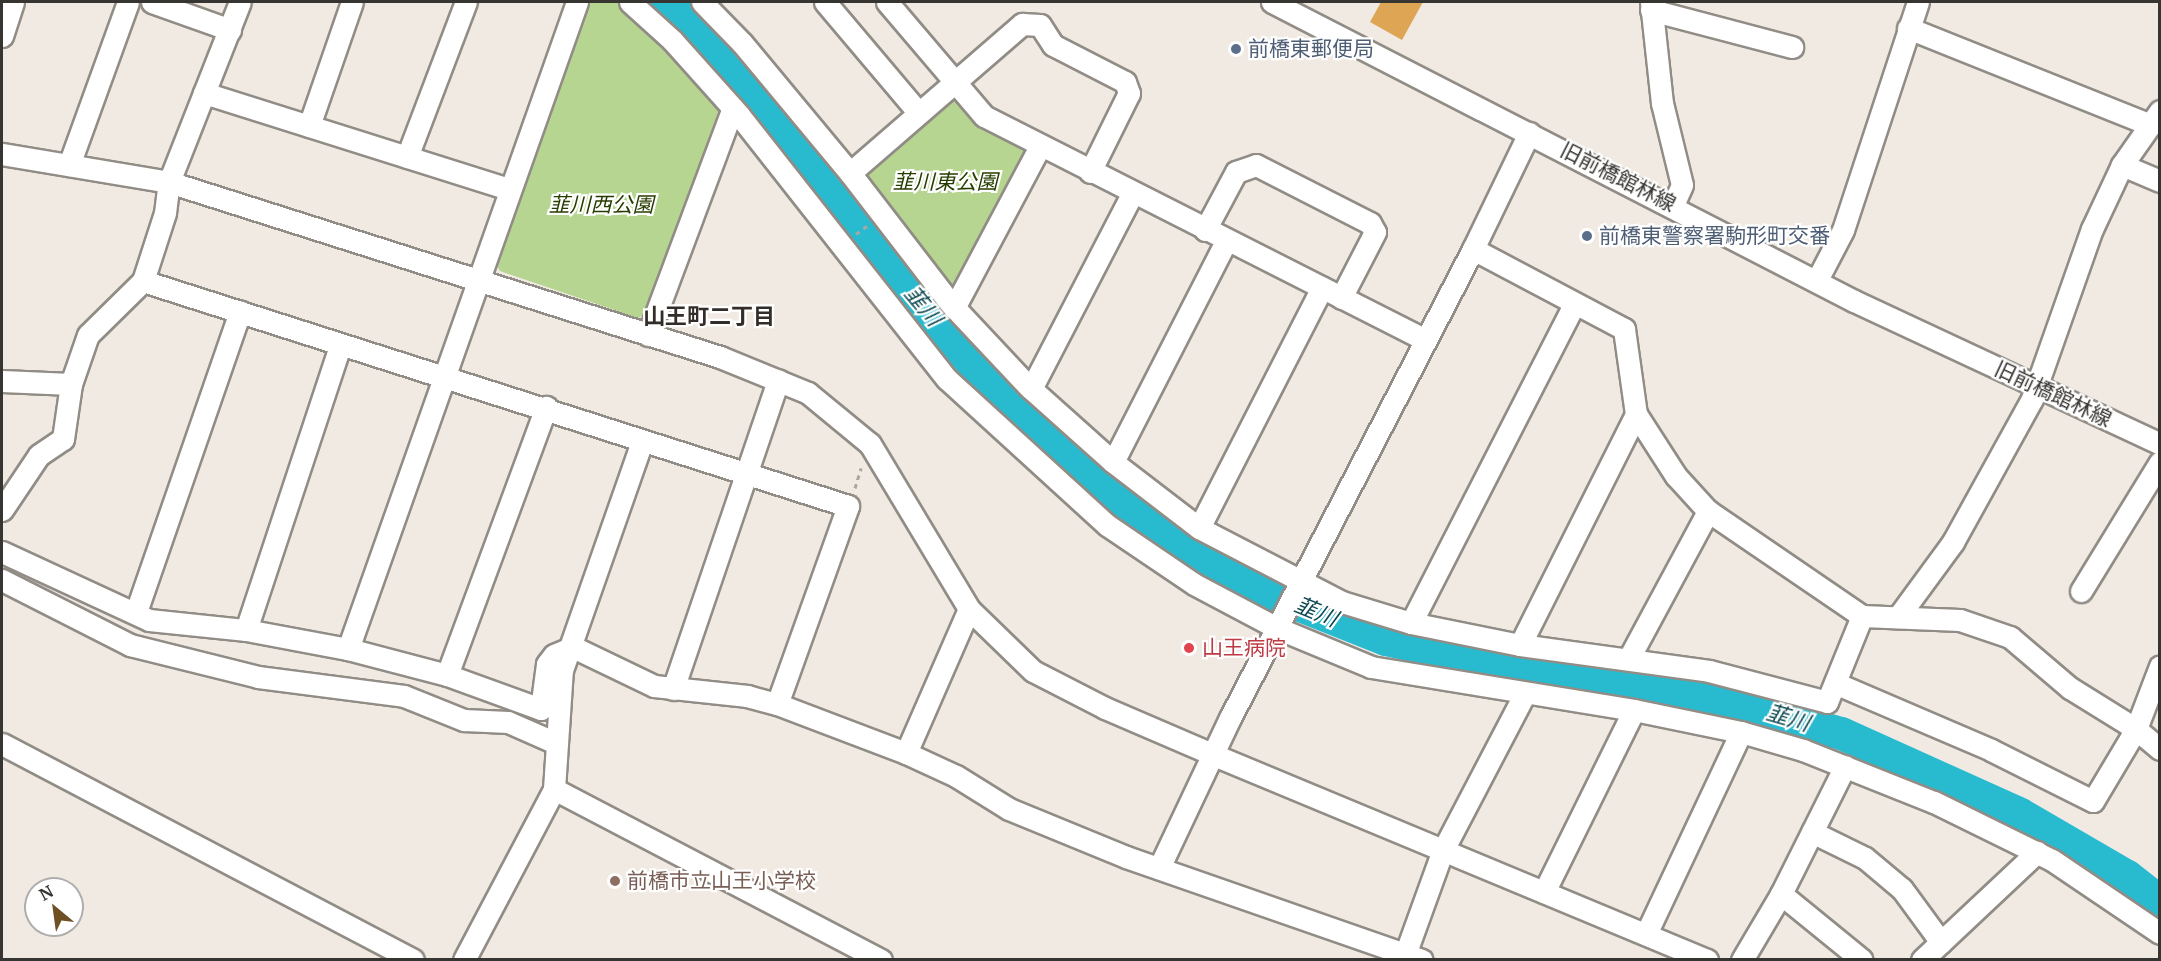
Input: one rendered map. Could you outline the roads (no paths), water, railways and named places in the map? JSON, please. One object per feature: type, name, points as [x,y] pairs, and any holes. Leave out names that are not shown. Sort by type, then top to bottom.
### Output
[{"type":"street","points":[[2,36],[13,2]]},
{"type":"street","points":[[69,165],[128,2]]},
{"type":"street","points":[[152,2],[230,30]]},
{"type":"street","points":[[2,510],[39,455],[63,439],[72,384],[88,335],[142,281],[165,213],[169,182],[240,2]]},
{"type":"street","points":[[309,126],[352,2]]},
{"type":"street","points":[[407,157],[466,2]]},
{"type":"street","points":[[348,649],[441,378],[577,2]]},
{"type":"street","points":[[630,2],[672,40],[733,108],[947,379],[1107,525],[1194,584],[1371,668],[1524,695],[1634,710],[1741,732],[1845,766],[1934,802],[2037,852],[2160,933]]},
{"type":"street","points":[[702,2],[742,43],[850,173],[954,308],[1031,389],[1113,462],[1199,528],[1300,583],[1342,602],[1411,623],[1520,645],[1629,658],[1710,671],[1827,702],[1862,616]]},
{"type":"street","points":[[825,2],[918,112]]},
{"type":"street","points":[[887,2],[984,116],[1132,194],[1425,340]]},
{"type":"street","name":"旧前橋館林線","points":[[1272,2],[1817,280],[2160,444]]},
{"type":"street","points":[[1817,280],[1843,230],[1918,2]]},
{"type":"street","points":[[1673,205],[1682,185],[1662,103],[1651,6],[1792,47]]},
{"type":"street","points":[[850,173],[952,81],[1022,24],[1040,25],[1053,45],[1125,82],[1129,93],[1090,172]]},
{"type":"street","points":[[1898,617],[1953,542],[2036,386],[2092,229],[2122,165],[2155,118],[1908,28]]},
{"type":"street","points":[[204,93],[508,189]]},
{"type":"street","points":[[648,335],[733,108]]},
{"type":"street","points":[[1159,868],[1279,623],[1473,249],[1529,133]]},
{"type":"street","points":[[954,308],[1040,146]]},
{"type":"street","points":[[2,154],[169,182],[648,335],[778,380],[826,406],[870,444],[969,609],[1033,670],[1105,708],[1214,755],[1707,960]]},
{"type":"street","points":[[1205,230],[1236,172],[1256,165],[1370,223],[1375,232],[1341,298]]},
{"type":"street","points":[[2122,165],[2160,181]]},
{"type":"street","points":[[1031,389],[1132,194]]},
{"type":"street","points":[[1113,462],[1226,241]]},
{"type":"street","points":[[1473,249],[1574,305],[1624,329],[1636,414],[1676,476],[1708,511],[1862,616],[1960,620],[2010,637],[2070,688],[2136,729],[2160,748]]},
{"type":"street","points":[[142,281],[441,378],[546,407],[642,441],[848,506],[777,704]]},
{"type":"street","points":[[1199,528],[1322,288]]},
{"type":"street","points":[[1411,623],[1574,305]]},
{"type":"street","points":[[136,612],[240,312]]},
{"type":"street","points":[[246,630],[340,345]]},
{"type":"street","points":[[673,689],[778,380]]},
{"type":"street","points":[[2,381],[72,384]]},
{"type":"street","points":[[447,675],[546,407]]},
{"type":"street","points":[[1520,645],[1636,414]]},
{"type":"street","points":[[464,960],[554,789],[562,670],[573,647],[642,441]]},
{"type":"street","points":[[2081,591],[2160,462]]},
{"type":"street","points":[[1629,658],[1708,511]]},
{"type":"street","points":[[2,552],[72,588],[136,612],[149,620],[246,630],[348,649],[447,675],[541,709],[547,664],[554,655],[573,647],[654,686],[747,696],[777,704],[906,753],[956,776],[1010,808],[1159,868],[1414,956],[1443,850],[1524,695]]},
{"type":"street","points":[[2,580],[130,645],[258,676],[404,696],[464,720],[508,722],[556,743]]},
{"type":"street","points":[[906,753],[969,609]]},
{"type":"street","points":[[1835,683],[1991,750],[2093,801],[2136,729],[2160,666]]},
{"type":"street","points":[[1544,892],[1634,710]]},
{"type":"street","points":[[1647,934],[1741,732]]},
{"type":"street","points":[[2,744],[413,960]]},
{"type":"street","points":[[1742,960],[1781,894],[1845,766]]},
{"type":"street","points":[[554,789],[881,960]]},
{"type":"street","points":[[1812,832],[1865,858],[1902,889],[1935,953],[2037,852]]},
{"type":"street","points":[[1781,894],[1862,960]]},
{"type":"waterway","name":"韮川","points":[[667,2],[733,71],[876,250],[995,390],[1101,487],[1164,537],[1202,561],[1257,588],[1385,639],[1509,666],[1628,682],[1734,703],[1841,733],[2020,814],[2127,876],[2160,902]]},
{"type":"place","name":"前橋東郵便局","points":[[1236,49]]},
{"type":"place","name":"前橋東警察署駒形町交番","points":[[1587,236]]},
{"type":"place","name":"山王病院","points":[[1189,648]]},
{"type":"place","name":"前橋市立山王小学校","points":[[615,881]]},
{"type":"district","name":"山王町二丁目","points":[[709,317]]},
{"type":"park label","name":"韮川東公園","points":[[945,182]]},
{"type":"park label","name":"韮川西公園","points":[[601,205]]}]
